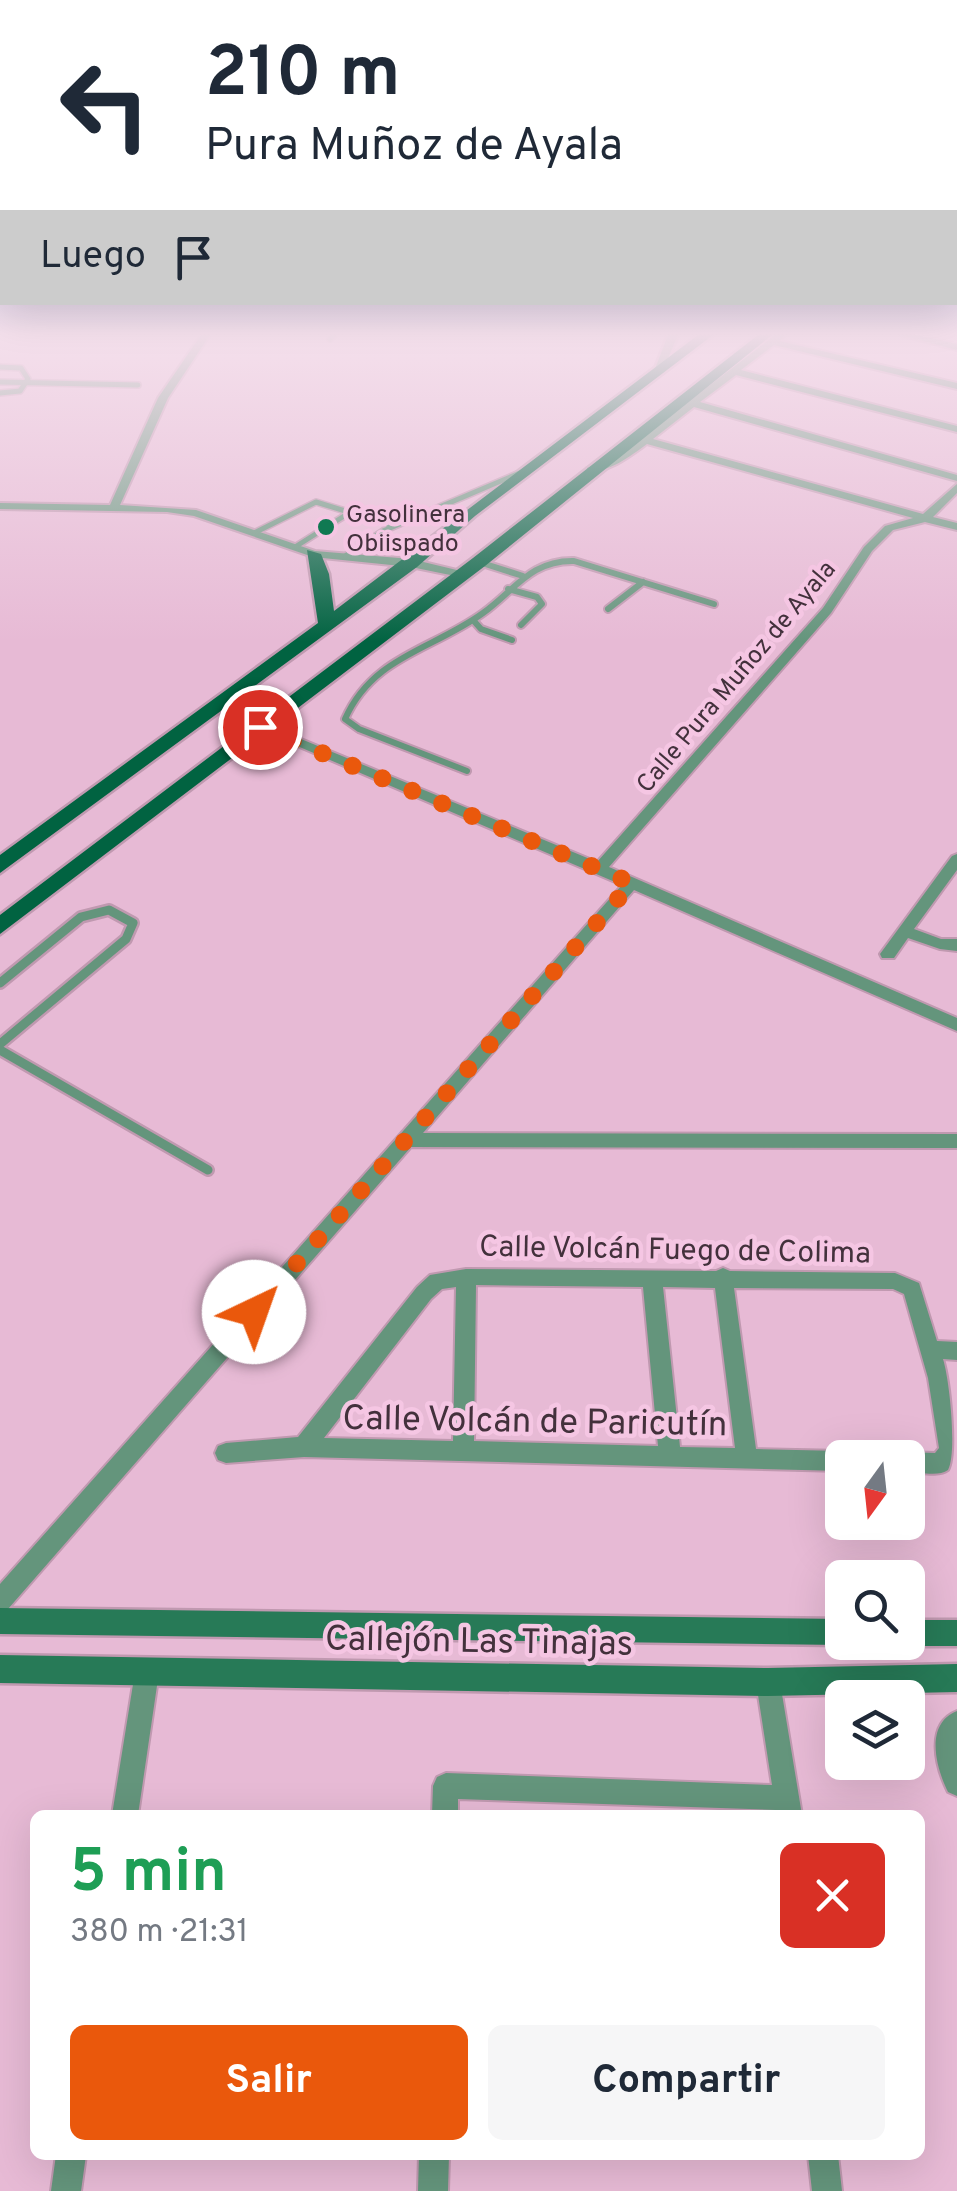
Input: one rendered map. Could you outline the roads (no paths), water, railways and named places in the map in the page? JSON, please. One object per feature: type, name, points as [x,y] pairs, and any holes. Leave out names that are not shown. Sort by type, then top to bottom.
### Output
[{"type":"main road","points":[[0,866],[411,563],[570,437]]},
{"type":"main road","points":[[0,926],[479,562],[636,437]]},
{"type":"main road","points":[[313,554],[321,574],[328,625]]},
{"type":"main road","name":"Callejón Las Tinajas","points":[[0,1621],[825,1632]]},
{"type":"main road","points":[[925,1633],[957,1633]]},
{"type":"main road","name":"Callejón Las Tinajas","points":[[0,1669],[768,1682],[957,1678]]},
{"type":"street","points":[[114,507],[145,437]]},
{"type":"street","points":[[590,470],[613,464],[649,437]]},
{"type":"street","points":[[813,437],[957,478]]},
{"type":"street","points":[[645,440],[957,527]]},
{"type":"street","name":"Calle Pura Muñoz de Ayala","points":[[600,869],[827,610],[868,549],[889,528],[926,518],[957,487]]},
{"type":"street","points":[[0,506],[114,507],[196,513],[313,554],[411,563],[461,575]]},
{"type":"street","points":[[260,727],[600,869],[957,1026]]},
{"type":"street","points":[[888,954],[957,859]]},
{"type":"street","points":[[0,1601],[632,883]]},
{"type":"street","points":[[904,931],[940,944],[957,945]]},
{"type":"street","points":[[406,1140],[957,1141]]},
{"type":"street","points":[[723,1276],[747,1458]]},
{"type":"street","name":"Calle Volcán Fuego de Colima","points":[[304,1447],[408,1311],[437,1281],[466,1277],[723,1276],[895,1282],[912,1289],[930,1350]]},
{"type":"street","points":[[463,1450],[466,1277]]},
{"type":"street","points":[[652,1277],[670,1455]]},
{"type":"street","points":[[930,1350],[957,1352]]},
{"type":"street","points":[[925,1463],[940,1463],[950,1451],[947,1378],[930,1350]]},
{"type":"street","name":"Calle Volcán de Paricutín","points":[[226,1453],[304,1447],[825,1460]]},
{"type":"street","points":[[126,1810],[148,1672]]},
{"type":"street","points":[[445,1810],[446,1786],[788,1807],[768,1682]]},
{"type":"street","points":[[957,1723],[947,1743],[947,1761],[957,1783]]},
{"type":"street","points":[[66,2191],[70,2160]]},
{"type":"street","points":[[433,2191],[434,2160]]},
{"type":"street","points":[[824,2160],[827,2191]]},
{"type":"lane","points":[[345,556],[394,526],[526,470]]},
{"type":"lane","points":[[254,533],[308,503],[394,526]]},
{"type":"lane","points":[[294,548],[352,512]]},
{"type":"lane","points":[[468,770],[359,729],[345,718],[352,696],[378,672],[426,641],[473,620],[544,562],[564,560],[714,604]]},
{"type":"lane","points":[[479,562],[523,576]]},
{"type":"lane","points":[[608,610],[643,582]]},
{"type":"lane","points":[[508,589],[536,597],[542,604],[521,625]]},
{"type":"lane","points":[[473,620],[481,629],[512,640]]},
{"type":"lane","points":[[0,983],[81,916],[97,909],[109,910],[133,923],[126,940],[0,1047],[208,1170]]},
{"type":"place","name":"Gasolinera Obiispado","points":[[326,527]]}]
